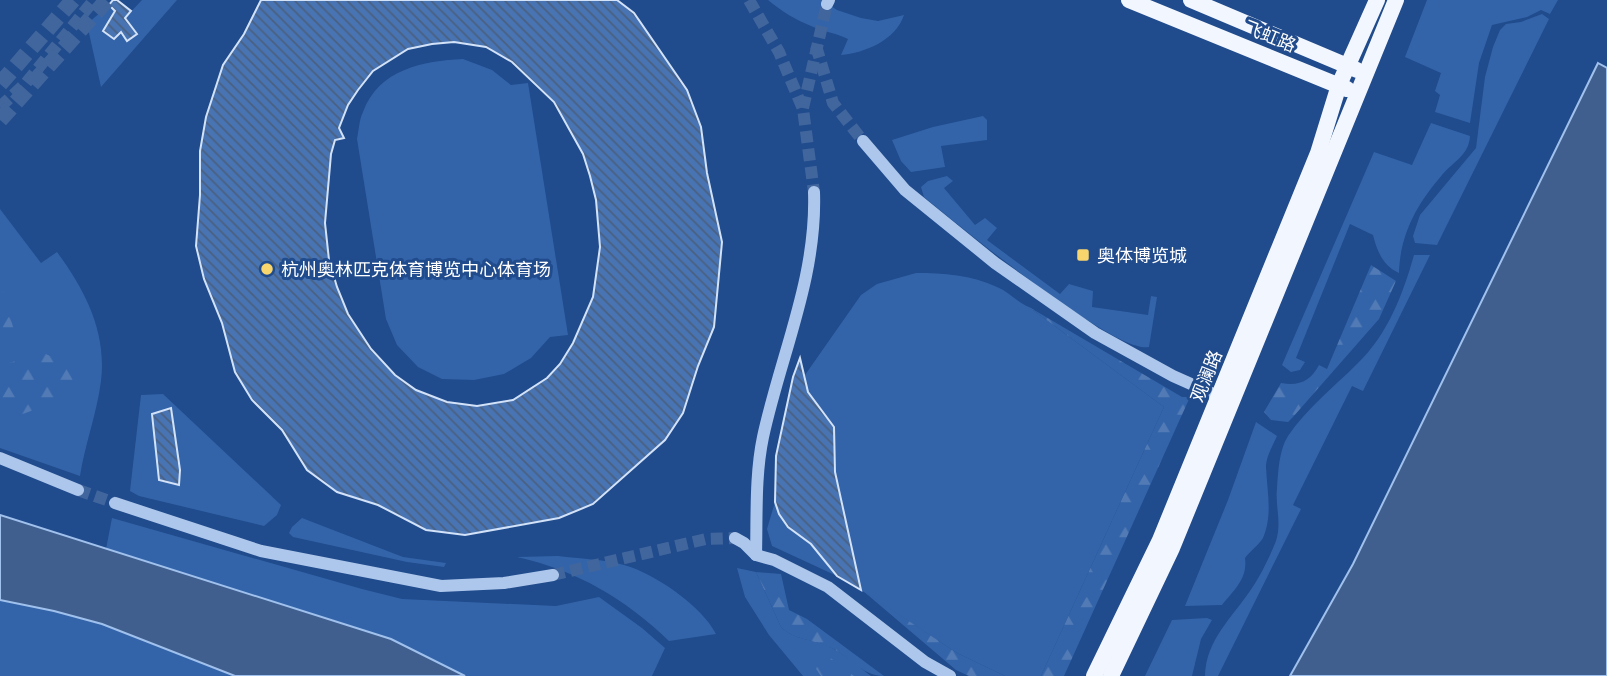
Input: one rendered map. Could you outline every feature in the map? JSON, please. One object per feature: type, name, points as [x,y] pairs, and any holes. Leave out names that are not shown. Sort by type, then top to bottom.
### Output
[{"type":"main road","name":"飞虹路","points":[[1129,0],[1357,93]]},
{"type":"main road","name":"飞虹路","points":[[1191,0],[1366,74]]},
{"type":"main road","name":"观澜路","points":[[1094,676],[1160,540],[1318,153],[1339,85],[1377,0]]},
{"type":"main road","name":"观澜路","points":[[1111,676],[1172,548],[1396,0]]},
{"type":"street","points":[[863,141],[905,190],[995,263],[1095,333],[1173,376],[1218,396]]},
{"type":"street","points":[[756,555],[763,438],[810,265],[815,221],[814,191]]},
{"type":"street","points":[[0,458],[78,490]]},
{"type":"street","points":[[115,503],[261,551],[441,586],[504,583],[553,575]]},
{"type":"street","points":[[735,538],[756,555],[778,562],[828,587],[925,662],[950,676]]},
{"type":"green space","points":[[142,0],[177,0],[101,87],[87,24],[109,5],[125,18]]},
{"type":"green space","points":[[768,0],[822,0],[837,10],[878,21],[904,15],[894,32],[878,44],[841,55],[848,39],[800,21]]},
{"type":"green space","points":[[1427,0],[1558,0],[1550,14],[1541,10],[1527,17],[1492,25],[1479,63],[1470,123],[1435,112],[1440,95],[1435,91],[1441,73],[1405,57]]},
{"type":"green space","points":[[1542,14],[1549,19],[1437,245],[1415,243],[1413,236],[1420,215],[1476,148],[1485,77],[1500,30],[1506,24]]},
{"type":"green space","points":[[463,59],[492,70],[511,85],[528,83],[568,335],[550,337],[531,358],[504,374],[474,380],[442,379],[418,367],[397,345],[386,319],[357,139],[362,115],[370,97],[391,77],[418,65]]},
{"type":"green space","points":[[983,116],[987,120],[987,140],[941,146],[945,167],[911,172],[901,161],[892,140],[933,127]]},
{"type":"green space","points":[[1431,123],[1470,136],[1469,143],[1464,153],[1442,175],[1418,208],[1406,232],[1399,273],[1382,257],[1373,235],[1350,224],[1296,358],[1305,362],[1300,370],[1291,372],[1282,365],[1374,152],[1412,165]]},
{"type":"green space","points":[[947,176],[953,181],[944,188],[975,225],[985,218],[997,228],[987,240],[1060,294],[1069,284],[1093,291],[1092,307],[1148,315],[1151,296],[1157,297],[1149,347],[1131,344],[1104,331],[1072,310],[924,197],[921,187],[928,181]]},
{"type":"green space","points":[[0,209],[41,263],[57,252],[77,281],[92,312],[101,346],[101,381],[80,476],[0,448]]},
{"type":"green space","points":[[1414,255],[1430,255],[1363,391],[1352,386],[1293,505],[1301,509],[1218,676],[1205,676],[1215,640],[1255,583],[1276,541],[1278,475],[1285,442],[1304,416],[1369,352],[1378,339],[1399,299]]},
{"type":"green space","points":[[1371,265],[1396,281],[1379,319],[1288,422],[1271,420],[1264,412],[1281,383],[1303,382],[1319,365],[1327,369]]},
{"type":"green space","points":[[916,273],[968,277],[1001,289],[1164,407],[1041,676],[1005,676],[957,653],[861,590],[835,472],[808,392],[805,375],[861,295],[877,284]]},
{"type":"green space","points":[[0,281],[15,334],[9,340],[0,340],[0,333],[4,332],[0,317]]},
{"type":"green space","points":[[1029,307],[1182,397],[1190,397],[1064,676],[1041,676],[1164,407]]},
{"type":"green space","points":[[43,353],[68,369],[73,381],[71,396],[0,420],[2,365]]},
{"type":"green space","points":[[163,394],[281,505],[277,515],[264,526],[139,496],[130,491],[141,395]]},
{"type":"green space","points":[[1256,422],[1277,436],[1266,463],[1269,512],[1263,538],[1245,558],[1242,578],[1222,605],[1185,606],[1228,500]]},
{"type":"green space","points":[[775,502],[786,523],[811,544],[837,576],[772,546],[767,529]]},
{"type":"green space","points":[[112,518],[402,599],[556,606],[599,597],[665,648],[652,676],[465,676],[391,639],[106,549]]},
{"type":"green space","points":[[302,518],[403,557],[446,563],[444,567],[407,562],[293,537],[289,533]]},
{"type":"green space","points":[[558,556],[616,563],[649,575],[689,602],[716,634],[669,641],[635,612],[599,588],[560,570],[517,557]]},
{"type":"green space","points":[[737,568],[756,572],[781,627],[797,637],[834,649],[871,676],[803,676],[769,635],[745,597]]},
{"type":"green space","points":[[756,572],[781,574],[789,610],[807,619],[884,676],[861,669],[835,650],[797,637],[781,627]]},
{"type":"green space","points":[[862,590],[957,653],[1005,676],[969,676],[956,670]]},
{"type":"green space","points":[[0,600],[102,624],[235,676],[0,676]]},
{"type":"green space","points":[[1172,620],[1212,620],[1201,639],[1192,676],[1145,676]]},
{"type":"green space","points":[[811,650],[824,653],[854,676],[821,676],[809,659]]},
{"type":"shaded area","points":[[1598,63],[1607,68],[1607,676],[1290,676],[1353,564]]},
{"type":"shaded area","points":[[0,515],[391,639],[465,676],[235,676],[102,624],[0,600]]},
{"type":"building","points":[[113,0],[131,11],[125,18],[137,34],[127,41],[121,32],[114,39],[103,31],[115,11],[109,5]]},
{"type":"building","name":"杭州奥林匹克体育博览中心体育场","points":[[261,0],[617,0],[634,13],[687,90],[701,127],[707,173],[722,242],[714,327],[683,413],[665,440],[593,504],[559,518],[465,535],[426,530],[378,505],[337,492],[307,470],[282,430],[252,400],[235,372],[222,323],[204,279],[196,246],[200,151],[206,117],[223,65],[244,34]],"holes":[[[454,42],[486,47],[512,62],[554,102],[583,154],[590,176],[596,200],[600,247],[593,297],[573,343],[560,364],[547,378],[513,400],[477,406],[447,402],[416,390],[395,375],[371,349],[348,314],[337,287],[329,260],[325,223],[331,154],[335,140],[344,138],[339,128],[348,105],[373,71],[408,49]]]},
{"type":"building","points":[[800,358],[808,392],[834,427],[835,472],[861,590],[837,576],[811,544],[788,527],[775,502],[776,456],[793,377]]},
{"type":"building","points":[[171,408],[180,470],[179,485],[159,480],[152,414]]},
{"type":"tunnel","points":[[0,84],[73,0]]},
{"type":"tunnel","points":[[0,107],[26,83],[94,0]]},
{"type":"tunnel","points":[[0,120],[107,0]]},
{"type":"tunnel","points":[[749,0],[779,52],[803,109],[814,192]]},
{"type":"tunnel","points":[[803,108],[827,4]]},
{"type":"tunnel","points":[[816,46],[833,103],[863,141]]},
{"type":"tunnel","points":[[78,490],[115,503]]},
{"type":"tunnel","points":[[553,575],[706,539],[735,538]]},
{"type":"place","name":"奥体博览城","points":[[1083,255]]},
{"type":"place","name":"杭州奥林匹克体育博览中心体育场","points":[[267,269]]}]
